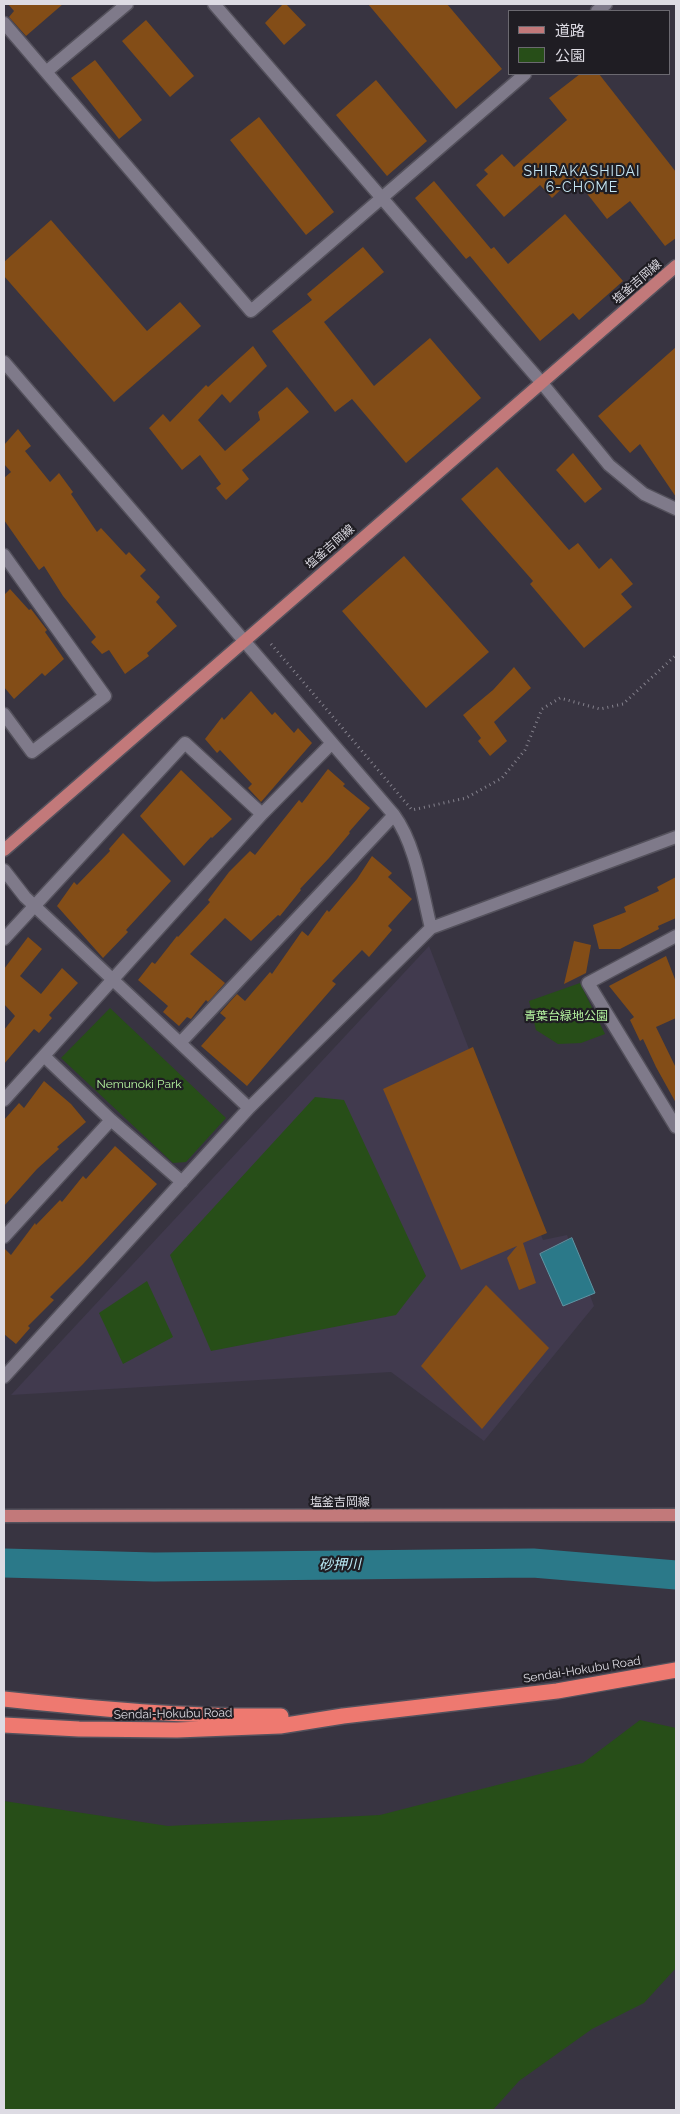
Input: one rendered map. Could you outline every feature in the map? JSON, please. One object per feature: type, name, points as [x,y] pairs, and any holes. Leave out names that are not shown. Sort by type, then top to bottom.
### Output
[{"type":"highway","name":"Sendai-Hokubu Road","points":[[4,1725],[79,1730],[177,1730],[280,1726],[343,1716],[557,1691],[676,1670]]},
{"type":"highway","name":"Sendai-Hokubu Road","points":[[4,1699],[80,1708],[176,1715],[343,1716]]},
{"type":"main road","name":"塩釜吉岡線","points":[[4,850],[676,266]]},
{"type":"main road","name":"塩釜吉岡線","points":[[4,1516],[676,1515]]},
{"type":"street","points":[[46,72],[127,4]]},
{"type":"street","points":[[214,4],[541,382],[609,465],[644,494],[676,509]]},
{"type":"street","points":[[4,23],[251,311],[524,75]]},
{"type":"street","points":[[4,362],[394,814],[402,826],[410,845],[431,928]]},
{"type":"street","points":[[4,555],[105,696],[32,752],[4,714]]},
{"type":"street","points":[[4,939],[29,901],[185,743],[262,814]]},
{"type":"street","points":[[4,1100],[262,814],[332,743]]},
{"type":"street","points":[[180,1043],[394,814]]},
{"type":"street","points":[[4,1377],[249,1108],[431,928],[676,837]]},
{"type":"street","points":[[4,870],[29,901],[249,1108]]},
{"type":"street","points":[[676,936],[588,983],[676,1127]]},
{"type":"street","points":[[44,1056],[111,1120],[182,1182]]},
{"type":"street","points":[[4,1237],[111,1120]]},
{"type":"path","points":[[271,644],[412,810],[466,798],[502,778],[524,750],[542,709],[560,698],[600,709],[623,704],[676,655]]},
{"type":"shaded area","points":[[429,946],[543,1240],[567,1235],[594,1306],[484,1441],[391,1372],[11,1395]]},
{"type":"green space","name":"青葉台緑地公園","points":[[580,983],[605,1034],[581,1043],[558,1044],[536,1030],[529,1001]]},
{"type":"green space","name":"Nemunoki Park","points":[[110,1008],[226,1118],[186,1162],[173,1163],[61,1058]]},
{"type":"green space","points":[[315,1097],[344,1100],[426,1276],[396,1315],[211,1351],[170,1255]]},
{"type":"green space","points":[[147,1281],[173,1337],[123,1364],[99,1313]]},
{"type":"green space","points":[[640,1720],[676,1728],[676,1968],[644,2003],[592,2029],[519,2081],[493,2110],[4,2110],[4,1801],[168,1826],[380,1815],[583,1763]]},
{"type":"water","points":[[572,1238],[595,1293],[563,1306],[540,1254]]},
{"type":"building","points":[[8,4],[63,4],[26,36],[9,17],[14,11]]},
{"type":"building","points":[[283,4],[286,4],[306,25],[284,45],[265,23]]},
{"type":"building","points":[[368,4],[447,4],[502,69],[456,109]]},
{"type":"building","points":[[146,20],[194,76],[170,97],[122,41]]},
{"type":"building","points":[[95,60],[142,120],[119,139],[71,78]]},
{"type":"building","points":[[579,75],[600,75],[676,172],[676,238],[665,246],[630,201],[607,219],[574,177],[552,198],[540,185],[504,217],[476,185],[488,174],[484,170],[502,154],[514,167],[567,120],[549,98]]},
{"type":"building","points":[[376,80],[427,141],[387,176],[336,115]]},
{"type":"building","points":[[259,117],[334,212],[306,235],[230,140]]},
{"type":"building","points":[[434,181],[491,249],[494,247],[508,264],[565,214],[623,281],[579,320],[573,313],[540,341],[470,256],[466,259],[415,198]]},
{"type":"building","points":[[51,220],[147,331],[180,302],[201,326],[114,402],[4,276],[4,262]]},
{"type":"building","points":[[363,247],[384,272],[324,322],[374,386],[430,338],[481,398],[406,463],[352,399],[335,412],[272,331],[312,300],[307,294]]},
{"type":"building","points":[[253,346],[267,366],[230,403],[222,394],[198,420],[225,451],[260,420],[258,412],[287,387],[309,412],[242,470],[249,479],[226,500],[216,488],[221,484],[200,455],[182,470],[149,428],[163,414],[170,422],[206,385],[208,387]]},
{"type":"building","points":[[676,347],[676,497],[640,444],[630,453],[598,416]]},
{"type":"building","points":[[18,429],[31,446],[25,451],[50,482],[59,473],[97,532],[101,528],[126,555],[129,552],[146,570],[140,576],[160,597],[156,602],[177,626],[147,653],[149,656],[125,674],[109,650],[102,654],[91,642],[96,637],[63,596],[44,566],[39,570],[4,520],[4,478],[11,472],[4,464],[4,445]]},
{"type":"building","points":[[573,453],[602,489],[585,503],[556,470]]},
{"type":"building","points":[[497,467],[569,550],[578,543],[599,569],[611,558],[633,584],[621,594],[632,607],[584,648],[530,584],[533,581],[461,499]]},
{"type":"building","points":[[404,556],[489,652],[426,708],[342,611]]},
{"type":"building","points":[[10,589],[29,610],[31,609],[47,630],[45,632],[64,659],[45,676],[42,673],[14,699],[4,687],[4,595]]},
{"type":"building","points":[[514,667],[531,688],[494,722],[507,741],[490,756],[478,741],[481,738],[463,715],[493,690]]},
{"type":"building","points":[[251,691],[272,715],[275,712],[294,733],[298,728],[312,743],[261,802],[248,788],[252,784],[220,750],[217,753],[205,739],[222,717],[224,720]]},
{"type":"building","points":[[328,769],[345,784],[343,786],[370,808],[329,858],[300,889],[280,916],[278,915],[251,941],[225,918],[190,954],[225,983],[208,1002],[206,1000],[191,1019],[187,1017],[179,1026],[163,1012],[168,1006],[138,980],[152,962],[155,964],[177,936],[210,902],[208,900],[229,872],[250,851],[255,855],[299,800],[302,803]]},
{"type":"building","points":[[181,770],[232,819],[211,837],[184,866],[140,816]]},
{"type":"building","points":[[123,833],[171,881],[126,930],[128,932],[103,958],[57,906],[74,882],[77,885],[110,851],[109,849]]},
{"type":"building","points":[[372,856],[392,873],[388,877],[412,899],[388,926],[392,930],[369,957],[362,950],[332,981],[336,984],[247,1086],[201,1046],[226,1018],[220,1013],[237,994],[245,1001],[270,972],[272,974],[302,931],[308,936],[327,910],[329,912],[357,879]]},
{"type":"building","points":[[676,877],[676,918],[658,926],[659,929],[620,949],[599,949],[593,925],[626,912],[624,907],[659,891],[657,887]]},
{"type":"building","points":[[28,937],[42,949],[20,976],[41,994],[62,968],[78,983],[49,1015],[52,1018],[39,1033],[34,1029],[4,1064],[4,1030],[15,1016],[4,1004],[4,969]]},
{"type":"building","points":[[574,941],[591,945],[586,973],[564,984]]},
{"type":"building","points":[[666,956],[676,982],[676,1018],[656,1027],[676,1068],[676,1103],[643,1039],[640,1041],[630,1020],[634,1017],[609,986]]},
{"type":"building","points":[[473,1047],[547,1233],[523,1243],[536,1283],[519,1290],[507,1258],[517,1246],[461,1270],[383,1089]]},
{"type":"building","points":[[44,1081],[71,1104],[86,1122],[57,1147],[59,1149],[37,1169],[4,1206],[4,1120],[19,1103],[24,1108]]},
{"type":"building","points":[[115,1146],[157,1184],[50,1297],[54,1300],[28,1326],[30,1328],[16,1344],[4,1334],[4,1248],[11,1255],[35,1223],[36,1225],[60,1200],[62,1202],[83,1176],[86,1179]]},
{"type":"building","points":[[486,1285],[549,1348],[482,1429],[421,1366]]},
{"type":"waterway","name":"砂押川","points":[[4,1563],[154,1567],[533,1563],[676,1575]]},
{"type":"district","name":"SHIRAKASHIDAI 6-CHOME","points":[[582,180]]}]
